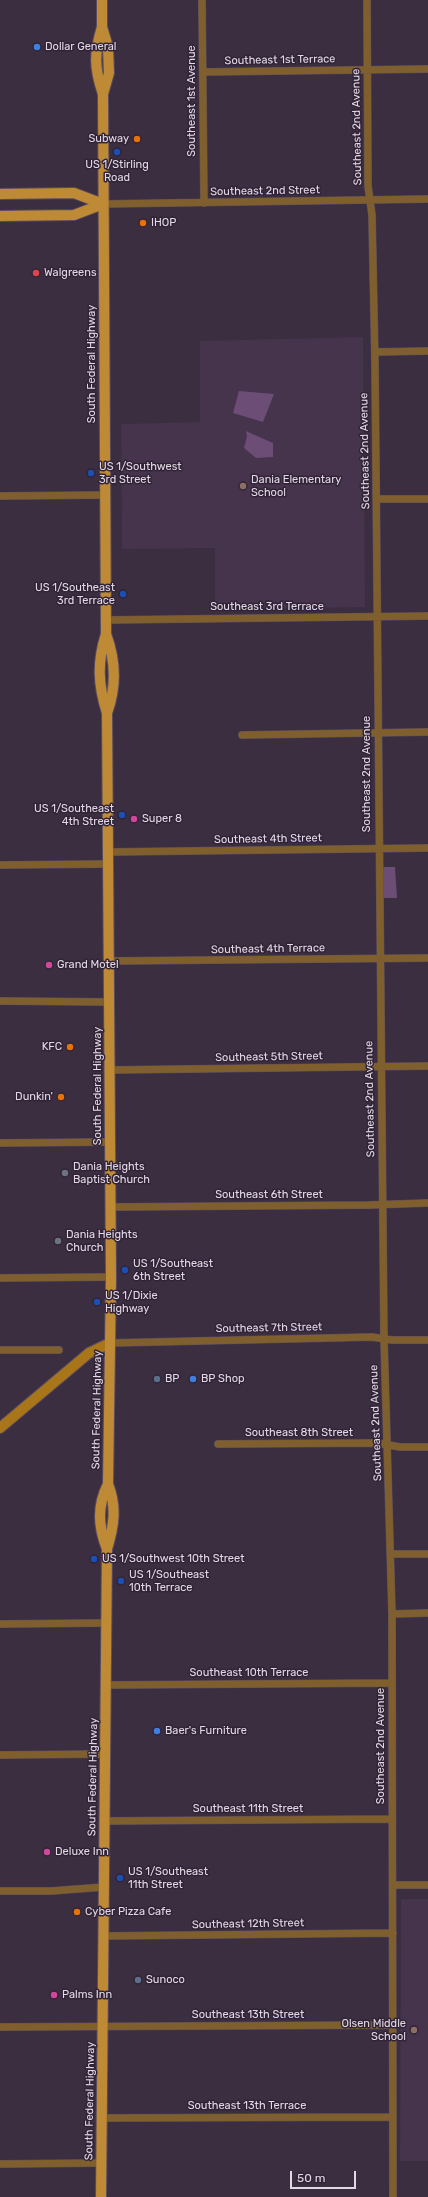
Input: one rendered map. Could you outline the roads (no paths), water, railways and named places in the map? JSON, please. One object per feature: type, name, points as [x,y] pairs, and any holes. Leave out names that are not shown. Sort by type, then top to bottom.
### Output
[{"type":"main road","name":"South Federal Highway","points":[[101,2197],[107,1549],[100,1532],[100,1499],[108,1484],[112,1277],[107,713],[114,694],[113,653],[106,634],[103,94],[96,73],[95,48],[102,26],[102,0]]},
{"type":"main road","points":[[0,194],[74,193],[103,204]]},
{"type":"main road","points":[[0,216],[74,215],[103,204]]},
{"type":"main road","points":[[0,1428],[90,1353],[110,1343]]},
{"type":"street","name":"Southeast 1st Avenue","points":[[202,0],[204,72],[204,203]]},
{"type":"street","name":"Southeast 2nd Avenue","points":[[367,0],[366,70],[368,186],[372,215],[375,352],[376,617],[384,1339],[392,1614],[392,1819],[394,1933],[392,2025],[393,2197]]},
{"type":"street","name":"Southeast 1st Terrace","points":[[204,72],[428,68]]},
{"type":"street","name":"Southeast 2nd Street","points":[[103,204],[428,199]]},
{"type":"street","points":[[375,352],[428,351]]},
{"type":"street","points":[[0,496],[105,495]]},
{"type":"street","points":[[376,499],[428,498]]},
{"type":"street","name":"Southeast 3rd Terrace","points":[[106,620],[428,616]]},
{"type":"street","points":[[242,735],[428,732]]},
{"type":"street","name":"Southeast 4th Street","points":[[108,852],[428,848]]},
{"type":"street","points":[[0,865],[108,864]]},
{"type":"street","name":"Southeast 4th Terrace","points":[[109,961],[428,958]]},
{"type":"street","points":[[0,1002],[109,1002]]},
{"type":"street","name":"Southeast 5th Street","points":[[110,1070],[428,1066]]},
{"type":"street","points":[[0,1143],[110,1142]]},
{"type":"street","name":"Southeast 6th Street","points":[[111,1207],[428,1203]]},
{"type":"street","points":[[0,1278],[112,1277]]},
{"type":"street","name":"Southeast 7th Street","points":[[110,1343],[364,1337],[428,1340]]},
{"type":"street","points":[[0,1350],[58,1350]]},
{"type":"street","name":"Southeast 8th Street","points":[[218,1444],[387,1445],[400,1447],[428,1447]]},
{"type":"street","points":[[391,1554],[428,1554]]},
{"type":"street","points":[[392,1614],[428,1613]]},
{"type":"street","points":[[0,1624],[106,1623]]},
{"type":"street","name":"Southeast 10th Terrace","points":[[106,1685],[392,1683]]},
{"type":"street","points":[[0,1755],[105,1754]]},
{"type":"street","name":"Southeast 11th Street","points":[[104,1821],[392,1819]]},
{"type":"street","points":[[393,1885],[428,1885]]},
{"type":"street","points":[[0,1891],[51,1891],[104,1887]]},
{"type":"street","name":"Southeast 12th Street","points":[[103,1936],[394,1933]]},
{"type":"street","name":"Southeast 13th Street","points":[[0,2027],[392,2025]]},
{"type":"street","name":"Southeast 13th Terrace","points":[[101,2118],[393,2117]]},
{"type":"street","points":[[0,2164],[101,2163]]},
{"type":"place","name":"Dollar General","points":[[37,47]]},
{"type":"place","name":"Subway","points":[[137,139]]},
{"type":"place","name":"US 1/Stirling Road","points":[[117,152]]},
{"type":"place","name":"IHOP","points":[[143,223]]},
{"type":"place","name":"Walgreens","points":[[36,273]]},
{"type":"place","name":"US 1/Southwest 3rd Street","points":[[91,473]]},
{"type":"place","name":"Dania Elementary School","points":[[243,486]]},
{"type":"place","name":"US 1/Southeast 3rd Terrace","points":[[123,594]]},
{"type":"place","name":"US 1/Southeast 4th Street","points":[[122,815]]},
{"type":"place","name":"Super 8","points":[[134,819]]},
{"type":"place","name":"Grand Motel","points":[[49,965]]},
{"type":"place","name":"KFC","points":[[70,1047]]},
{"type":"place","name":"Dunkin'","points":[[61,1097]]},
{"type":"place","name":"Dania Heights Baptist Church","points":[[65,1173]]},
{"type":"place","name":"Dania Heights Church","points":[[58,1241]]},
{"type":"place","name":"US 1/Southeast 6th Street","points":[[125,1270]]},
{"type":"place","name":"US 1/Dixie Highway","points":[[97,1302]]},
{"type":"place","name":"BP","points":[[157,1379]]},
{"type":"place","name":"BP Shop","points":[[193,1379]]},
{"type":"place","name":"US 1/Southwest 10th Street","points":[[94,1559]]},
{"type":"place","name":"US 1/Southeast 10th Terrace","points":[[121,1581]]},
{"type":"place","name":"Baer's Furniture","points":[[157,1731]]},
{"type":"place","name":"Deluxe Inn","points":[[47,1852]]},
{"type":"place","name":"US 1/Southeast 11th Street","points":[[120,1878]]},
{"type":"place","name":"Cyber Pizza Cafe","points":[[77,1912]]},
{"type":"place","name":"Sunoco","points":[[138,1980]]},
{"type":"place","name":"Palms Inn","points":[[54,1995]]},
{"type":"place","name":"Olsen Middle School","points":[[414,2030]]}]
